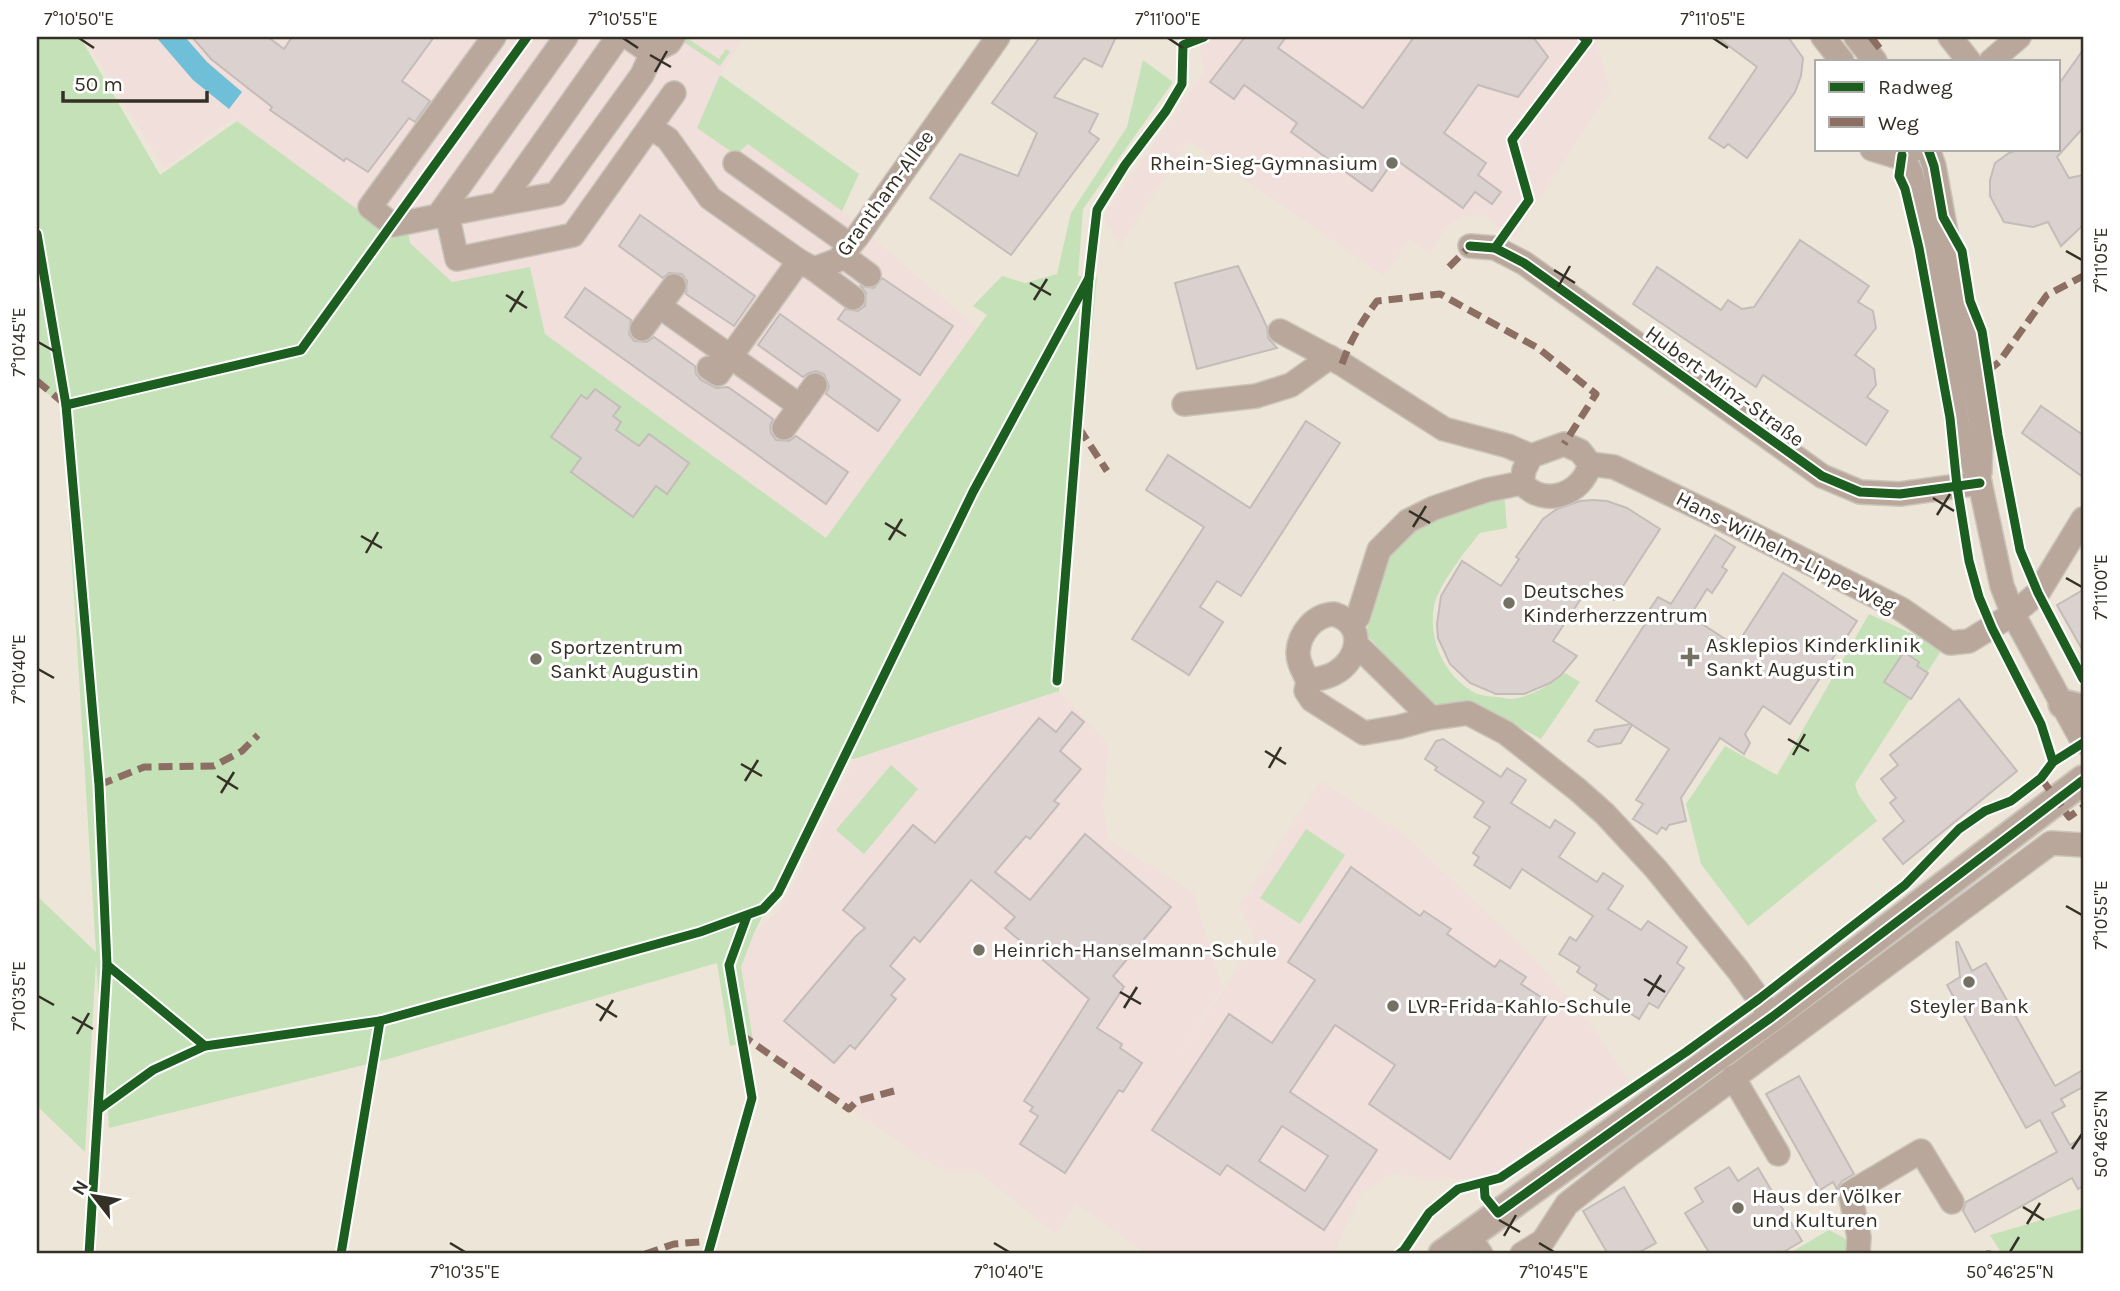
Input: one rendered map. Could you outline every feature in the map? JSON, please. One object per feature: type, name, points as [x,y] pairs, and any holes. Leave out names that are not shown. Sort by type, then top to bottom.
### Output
[{"type":"main road","points":[[1443,1254],[1474,1245],[2083,780]]},
{"type":"street","points":[[494,37],[370,207],[393,225],[556,194],[642,75],[653,51],[673,37]]},
{"type":"street","points":[[443,215],[566,37]]},
{"type":"street","points":[[500,204],[618,37]]},
{"type":"street","points":[[628,37],[653,51]]},
{"type":"street","name":"Grantham-Allee","points":[[806,265],[838,260],[998,37]]},
{"type":"street","points":[[1823,37],[1841,60]]},
{"type":"street","points":[[1856,37],[1874,60]]},
{"type":"street","points":[[1950,37],[1968,60]]},
{"type":"street","points":[[1992,60],[2019,37]]},
{"type":"street","points":[[443,215],[457,259],[573,235],[674,93]]},
{"type":"street","points":[[650,127],[668,139],[710,198],[853,298]]},
{"type":"street","points":[[1874,150],[1887,155],[1909,152],[1958,427],[1980,483],[2002,586],[2013,614],[2073,706],[2083,741]]},
{"type":"street","points":[[1928,150],[1934,166],[1982,424],[1980,483]]},
{"type":"street","points":[[735,163],[846,250],[869,275]]},
{"type":"street","name":"Hubert-Minz-Straße","points":[[1470,246],[1495,248],[1524,263],[1822,476],[1860,492],[1900,494],[1980,483]]},
{"type":"street","points":[[721,370],[806,265]]},
{"type":"street","points":[[642,329],[674,286]]},
{"type":"street","points":[[659,306],[721,370],[800,406]]},
{"type":"street","points":[[1280,331],[1330,357],[1444,429],[1508,446],[1531,456],[1524,470],[1522,483]]},
{"type":"street","points":[[1184,404],[1256,396],[1291,385],[1330,357]]},
{"type":"street","points":[[785,428],[815,386]]},
{"type":"street","name":"Hans-Wilhelm-Lippe-Weg","points":[[1531,456],[1564,444],[1580,451],[1590,464],[1614,467],[1901,609],[1950,643],[1969,641],[2013,614],[2038,593],[2083,519]]},
{"type":"street","points":[[1522,483],[1532,494],[1548,498],[1576,488],[1587,474],[1590,464]]},
{"type":"street","points":[[1308,681],[1336,673],[1344,665],[1379,550],[1408,521],[1434,508],[1487,490],[1522,483]]},
{"type":"street","points":[[1431,718],[1354,634],[1343,617],[1324,615],[1306,630],[1298,655],[1308,681],[1306,691],[1312,700],[1363,733],[1468,713],[1506,733],[1578,790],[1605,814],[1656,869],[1738,970],[1772,1017]]},
{"type":"street","points":[[1522,1254],[1544,1241],[1567,1204],[1733,1077],[2051,843],[2083,845]]},
{"type":"street","points":[[1733,1077],[1778,1154]]},
{"type":"street","points":[[1858,1254],[1859,1237],[1850,1193],[1921,1151],[1952,1202]]},
{"type":"shaded area","points":[[84,37],[745,37],[722,71],[698,128],[748,144],[842,211],[977,328],[826,538],[545,334],[530,268],[452,282],[410,243],[391,234],[233,118],[164,169]]},
{"type":"shaded area","name":"Rhein-Sieg-Gymnasium","points":[[1198,37],[1595,37],[1610,90],[1514,238],[1483,215],[1463,216],[1447,226],[1431,254],[1409,239],[1384,276],[1189,141],[1120,245],[1103,216],[1204,72]]},
{"type":"shaded area","points":[[1059,691],[1109,745],[1103,807],[1109,840],[1193,892],[1222,988],[1173,1062],[1224,989],[1255,938],[1239,906],[1321,781],[1406,836],[1533,957],[1589,1023],[1629,1080],[1487,1178],[1426,1180],[1393,1173],[1362,1193],[1333,1254],[1147,1254],[1076,1204],[1055,1234],[977,1171],[948,1172],[924,1160],[753,1040],[741,967],[754,933],[777,912],[791,889],[854,759]]},
{"type":"green space","points":[[37,37],[80,37],[160,175],[237,121],[391,234],[408,232],[410,243],[452,282],[530,267],[545,334],[826,538],[987,315],[973,306],[1002,276],[1025,283],[1057,274],[1071,213],[1127,127],[1143,60],[1173,82],[1083,209],[1078,276],[1097,277],[1059,691],[854,759],[841,759],[754,933],[741,967],[753,1040],[730,1046],[717,963],[388,1059],[109,1128],[96,961],[85,1152],[37,1106],[37,896],[96,952],[62,405],[37,385]]},
{"type":"green space","points":[[685,37],[719,59],[726,49],[730,52],[720,66],[682,41]]},
{"type":"green space","points":[[720,75],[859,174],[842,211],[748,144],[736,155],[697,128]]},
{"type":"green space","points":[[1504,493],[1507,528],[1480,533],[1461,558],[1437,597],[1434,606],[1434,632],[1436,644],[1447,667],[1464,686],[1477,694],[1520,698],[1565,673],[1580,682],[1541,739],[1476,707],[1462,704],[1431,706],[1366,634],[1380,564],[1392,544],[1420,525]]},
{"type":"green space","points":[[1869,614],[1943,648],[1855,784],[1858,794],[1877,821],[1748,926],[1701,864],[1686,804],[1725,746],[1777,775]]},
{"type":"green space","points":[[891,765],[918,789],[864,854],[836,830]]},
{"type":"green space","points":[[1306,829],[1345,855],[1300,924],[1260,898]]},
{"type":"green space","points":[[2083,1208],[2083,1254],[2002,1254],[1990,1235]]},
{"type":"green space","points":[[1829,1230],[1875,1254],[1788,1254]]},
{"type":"water","points":[[156,37],[185,37],[207,62],[242,92],[229,109],[193,80]]},
{"type":"building","points":[[192,37],[268,37],[284,49],[292,37],[434,37],[402,81],[430,101],[415,122],[409,118],[368,172],[346,158],[344,161],[270,110],[272,107],[211,59]]},
{"type":"building","points":[[1040,37],[1116,37],[1102,67],[1084,58],[1054,97],[1098,114],[1089,132],[1099,139],[1011,255],[930,198],[960,154],[1018,176],[1037,133],[992,103]]},
{"type":"building","points":[[1245,37],[1286,37],[1278,48],[1363,108],[1414,37],[1533,37],[1548,57],[1518,97],[1478,85],[1444,133],[1486,163],[1478,175],[1501,192],[1492,204],[1475,192],[1463,208],[1395,159],[1372,191],[1291,132],[1297,123],[1244,85],[1234,99],[1210,82]]},
{"type":"building","points":[[1717,37],[1788,37],[1803,58],[1801,76],[1795,92],[1747,158],[1728,144],[1724,148],[1709,138],[1757,67]]},
{"type":"building","points":[[2083,50],[2083,128],[2057,157],[2069,178],[2083,175],[2083,225],[2061,246],[2048,222],[2033,227],[2004,222],[1990,196],[1990,180],[1995,163],[2009,153],[2017,150],[2060,150],[2060,83]]},
{"type":"building","points":[[640,215],[755,296],[734,326],[686,294],[687,281],[682,274],[669,273],[663,278],[619,246]]},
{"type":"building","points":[[1800,240],[1869,286],[1858,302],[1873,311],[1876,328],[1855,355],[1874,369],[1876,385],[1867,397],[1888,411],[1866,445],[1763,375],[1756,387],[1633,304],[1657,267],[1721,310],[1728,300],[1742,309],[1754,307]]},
{"type":"building","points":[[1238,266],[1267,327],[1268,338],[1277,348],[1197,369],[1175,283]]},
{"type":"building","points":[[882,278],[953,326],[920,375],[838,319],[845,309],[858,311],[865,306],[866,293],[861,286],[874,288]]},
{"type":"building","points":[[585,288],[631,320],[629,334],[634,341],[647,342],[654,337],[695,366],[696,374],[701,380],[716,388],[728,387],[773,419],[771,433],[776,440],[789,441],[796,436],[848,472],[826,504],[565,317]]},
{"type":"building","points":[[780,314],[900,400],[878,431],[826,394],[829,386],[824,374],[816,371],[803,377],[758,345]]},
{"type":"building","points":[[595,389],[620,407],[613,416],[621,422],[616,430],[639,446],[649,434],[689,463],[667,494],[656,486],[633,517],[571,472],[581,458],[551,437],[581,395],[587,399]]},
{"type":"building","points":[[2041,406],[2083,435],[2083,477],[2022,433]]},
{"type":"building","points":[[1306,421],[1340,443],[1241,596],[1217,581],[1200,607],[1223,622],[1189,675],[1132,639],[1204,527],[1146,490],[1168,455],[1250,508]]},
{"type":"building","name":"Deutsches Kinderherzzentrum","points":[[1580,501],[1607,501],[1627,508],[1660,529],[1614,600],[1590,585],[1553,641],[1577,656],[1561,675],[1550,683],[1524,694],[1496,694],[1470,683],[1450,664],[1438,638],[1437,624],[1441,596],[1462,561],[1501,586],[1519,559],[1516,557],[1543,519],[1557,509]]},
{"type":"building","points":[[1715,535],[1735,547],[1722,567],[1727,570],[1712,593],[1707,589],[1690,616],[1736,646],[1783,573],[1857,621],[1790,724],[1763,706],[1745,734],[1750,743],[1744,754],[1720,738],[1681,798],[1686,821],[1669,825],[1666,830],[1662,827],[1657,834],[1633,819],[1643,804],[1636,800],[1669,749],[1632,725],[1621,743],[1598,747],[1588,741],[1595,730],[1631,724],[1596,701],[1647,621],[1643,619],[1658,597],[1671,604]]},
{"type":"building","points":[[2083,590],[2083,651],[2057,605]]},
{"type":"building","points":[[1904,652],[1919,662],[1917,666],[1928,673],[1911,699],[1884,682]]},
{"type":"building","name":"Asklepios Kinderklinik Sankt Augustin","points":[[1959,699],[2017,771],[1903,864],[1883,839],[1904,821],[1890,803],[1896,798],[1881,779],[1898,765],[1890,755]]},
{"type":"building","points":[[1072,712],[1084,722],[1060,751],[1081,769],[1054,801],[1059,804],[1030,839],[1026,836],[995,872],[1030,900],[1085,834],[1171,907],[1113,976],[1124,987],[1097,1028],[1122,1044],[1120,1048],[1142,1063],[1123,1092],[1119,1090],[1065,1173],[1020,1144],[1038,1116],[1030,1111],[1033,1107],[1024,1101],[1089,999],[1005,928],[1015,917],[971,880],[920,942],[914,937],[890,966],[905,979],[891,995],[896,999],[855,1049],[850,1045],[834,1063],[784,1021],[865,928],[843,910],[913,825],[935,843],[1039,718],[1056,732]]},
{"type":"building","points":[[1443,739],[1501,777],[1507,768],[1526,780],[1511,803],[1550,828],[1555,820],[1575,833],[1559,857],[1597,882],[1603,873],[1623,886],[1608,909],[1641,930],[1648,921],[1687,947],[1677,963],[1684,968],[1658,1008],[1649,1003],[1639,1019],[1594,990],[1597,985],[1577,972],[1580,967],[1559,954],[1570,937],[1576,941],[1593,916],[1522,869],[1510,888],[1474,865],[1479,857],[1473,853],[1490,827],[1474,817],[1484,802],[1435,770],[1437,767],[1425,759],[1436,741]]},
{"type":"building","points":[[1351,867],[1420,916],[1424,911],[1451,929],[1447,934],[1495,967],[1500,960],[1526,977],[1521,984],[1553,1005],[1450,1159],[1369,1104],[1395,1065],[1335,1025],[1290,1092],[1377,1150],[1324,1230],[1227,1165],[1220,1175],[1152,1130],[1229,1014],[1272,1043],[1315,980],[1288,962]],"holes":[[[1282,1126],[1328,1156],[1305,1191],[1259,1161]]]},
{"type":"building","points":[[1956,942],[1972,971],[1986,963],[2055,1086],[2083,1070],[2083,1087],[2061,1099],[2065,1106],[2052,1113],[2070,1145],[2083,1137],[2083,1186],[2078,1189],[2072,1178],[1975,1232],[1963,1211],[1966,1202],[2057,1152],[2040,1120],[2026,1128],[1947,985],[1960,977]]},
{"type":"building","points":[[1799,1076],[1854,1174],[1842,1181],[1837,1189],[1833,1182],[1820,1190],[1766,1094]]},
{"type":"building","name":"Haus der Völker und Kulturen","points":[[1729,1167],[1738,1181],[1758,1168],[1802,1241],[1780,1254],[1710,1254],[1685,1213],[1703,1202],[1695,1188]]},
{"type":"building","points":[[1624,1187],[1656,1243],[1636,1254],[1608,1254],[1583,1211]]},
{"type":"marked path","points":[[1871,37],[1881,50]]},
{"type":"marked path","points":[[1449,267],[1470,246]]},
{"type":"marked path","points":[[1988,371],[1999,362],[2047,295],[2083,276]]},
{"type":"marked path","points":[[1342,364],[1357,331],[1377,301],[1440,294],[1538,348],[1596,394],[1564,444]]},
{"type":"marked path","points":[[37,381],[66,405]]},
{"type":"marked path","points":[[1079,428],[1107,471]]},
{"type":"marked path","points":[[99,785],[144,767],[214,766],[242,751],[258,735]]},
{"type":"marked path","points":[[2041,778],[2069,817],[2083,807]]},
{"type":"marked path","points":[[740,1034],[849,1109],[857,1101],[894,1091]]},
{"type":"marked path","points":[[645,1254],[674,1244],[712,1241]]},
{"type":"marked path","points":[[1986,1254],[1991,1254]]},
{"type":"cycle path","points":[[66,405],[301,350],[527,37]]},
{"type":"cycle path","points":[[1057,681],[1089,278],[1097,210],[1182,84],[1183,45],[1204,37]]},
{"type":"cycle path","points":[[1495,248],[1529,200],[1512,140],[1588,40],[1583,37]]},
{"type":"cycle path","points":[[1928,150],[1943,217],[1962,251],[1970,301],[1982,331],[2020,550],[2038,593],[2083,679]]},
{"type":"cycle path","points":[[1902,155],[1899,176],[1905,189],[1919,248],[1950,418],[1969,561],[1979,597],[2041,724],[2053,762]]},
{"type":"cycle path","points":[[37,234],[66,405],[99,785],[107,965],[89,1254]]},
{"type":"cycle path","points":[[1470,246],[1495,248],[1524,263],[1822,476],[1860,492],[1900,494],[1980,483]]},
{"type":"cycle path","points":[[107,965],[205,1046],[380,1021],[700,932],[763,909],[778,893],[973,492],[1089,278]]},
{"type":"cycle path","points":[[1399,1254],[1429,1213],[1458,1189],[1500,1178],[1686,1052],[1759,999],[1905,885],[1959,829],[1985,811],[2011,801],[2041,778],[2053,762],[2083,743]]},
{"type":"cycle path","points":[[1484,1183],[1485,1197],[1498,1213],[1772,1017],[2083,780]]},
{"type":"cycle path","points":[[708,1254],[752,1098],[729,965],[747,916]]},
{"type":"cycle path","points":[[341,1254],[380,1021]]},
{"type":"cycle path","points":[[99,1109],[153,1070],[205,1046]]},
{"type":"place","name":"Rhein-Sieg-Gymnasium","points":[[1392,163]]},
{"type":"place","name":"Deutsches Kinderherzzentrum","points":[[1509,603]]},
{"type":"place","name":"Asklepios Kinderklinik Sankt Augustin","points":[[1690,657]]},
{"type":"place","name":"Sportzentrum Sankt Augustin","points":[[536,659]]},
{"type":"place","name":"Heinrich-Hanselmann-Schule","points":[[979,950]]},
{"type":"place","name":"Steyler Bank","points":[[1969,982]]},
{"type":"place","name":"LVR-Frida-Kahlo-Schule","points":[[1393,1006]]},
{"type":"place","name":"Haus der Völker und Kulturen","points":[[1738,1208]]}]
